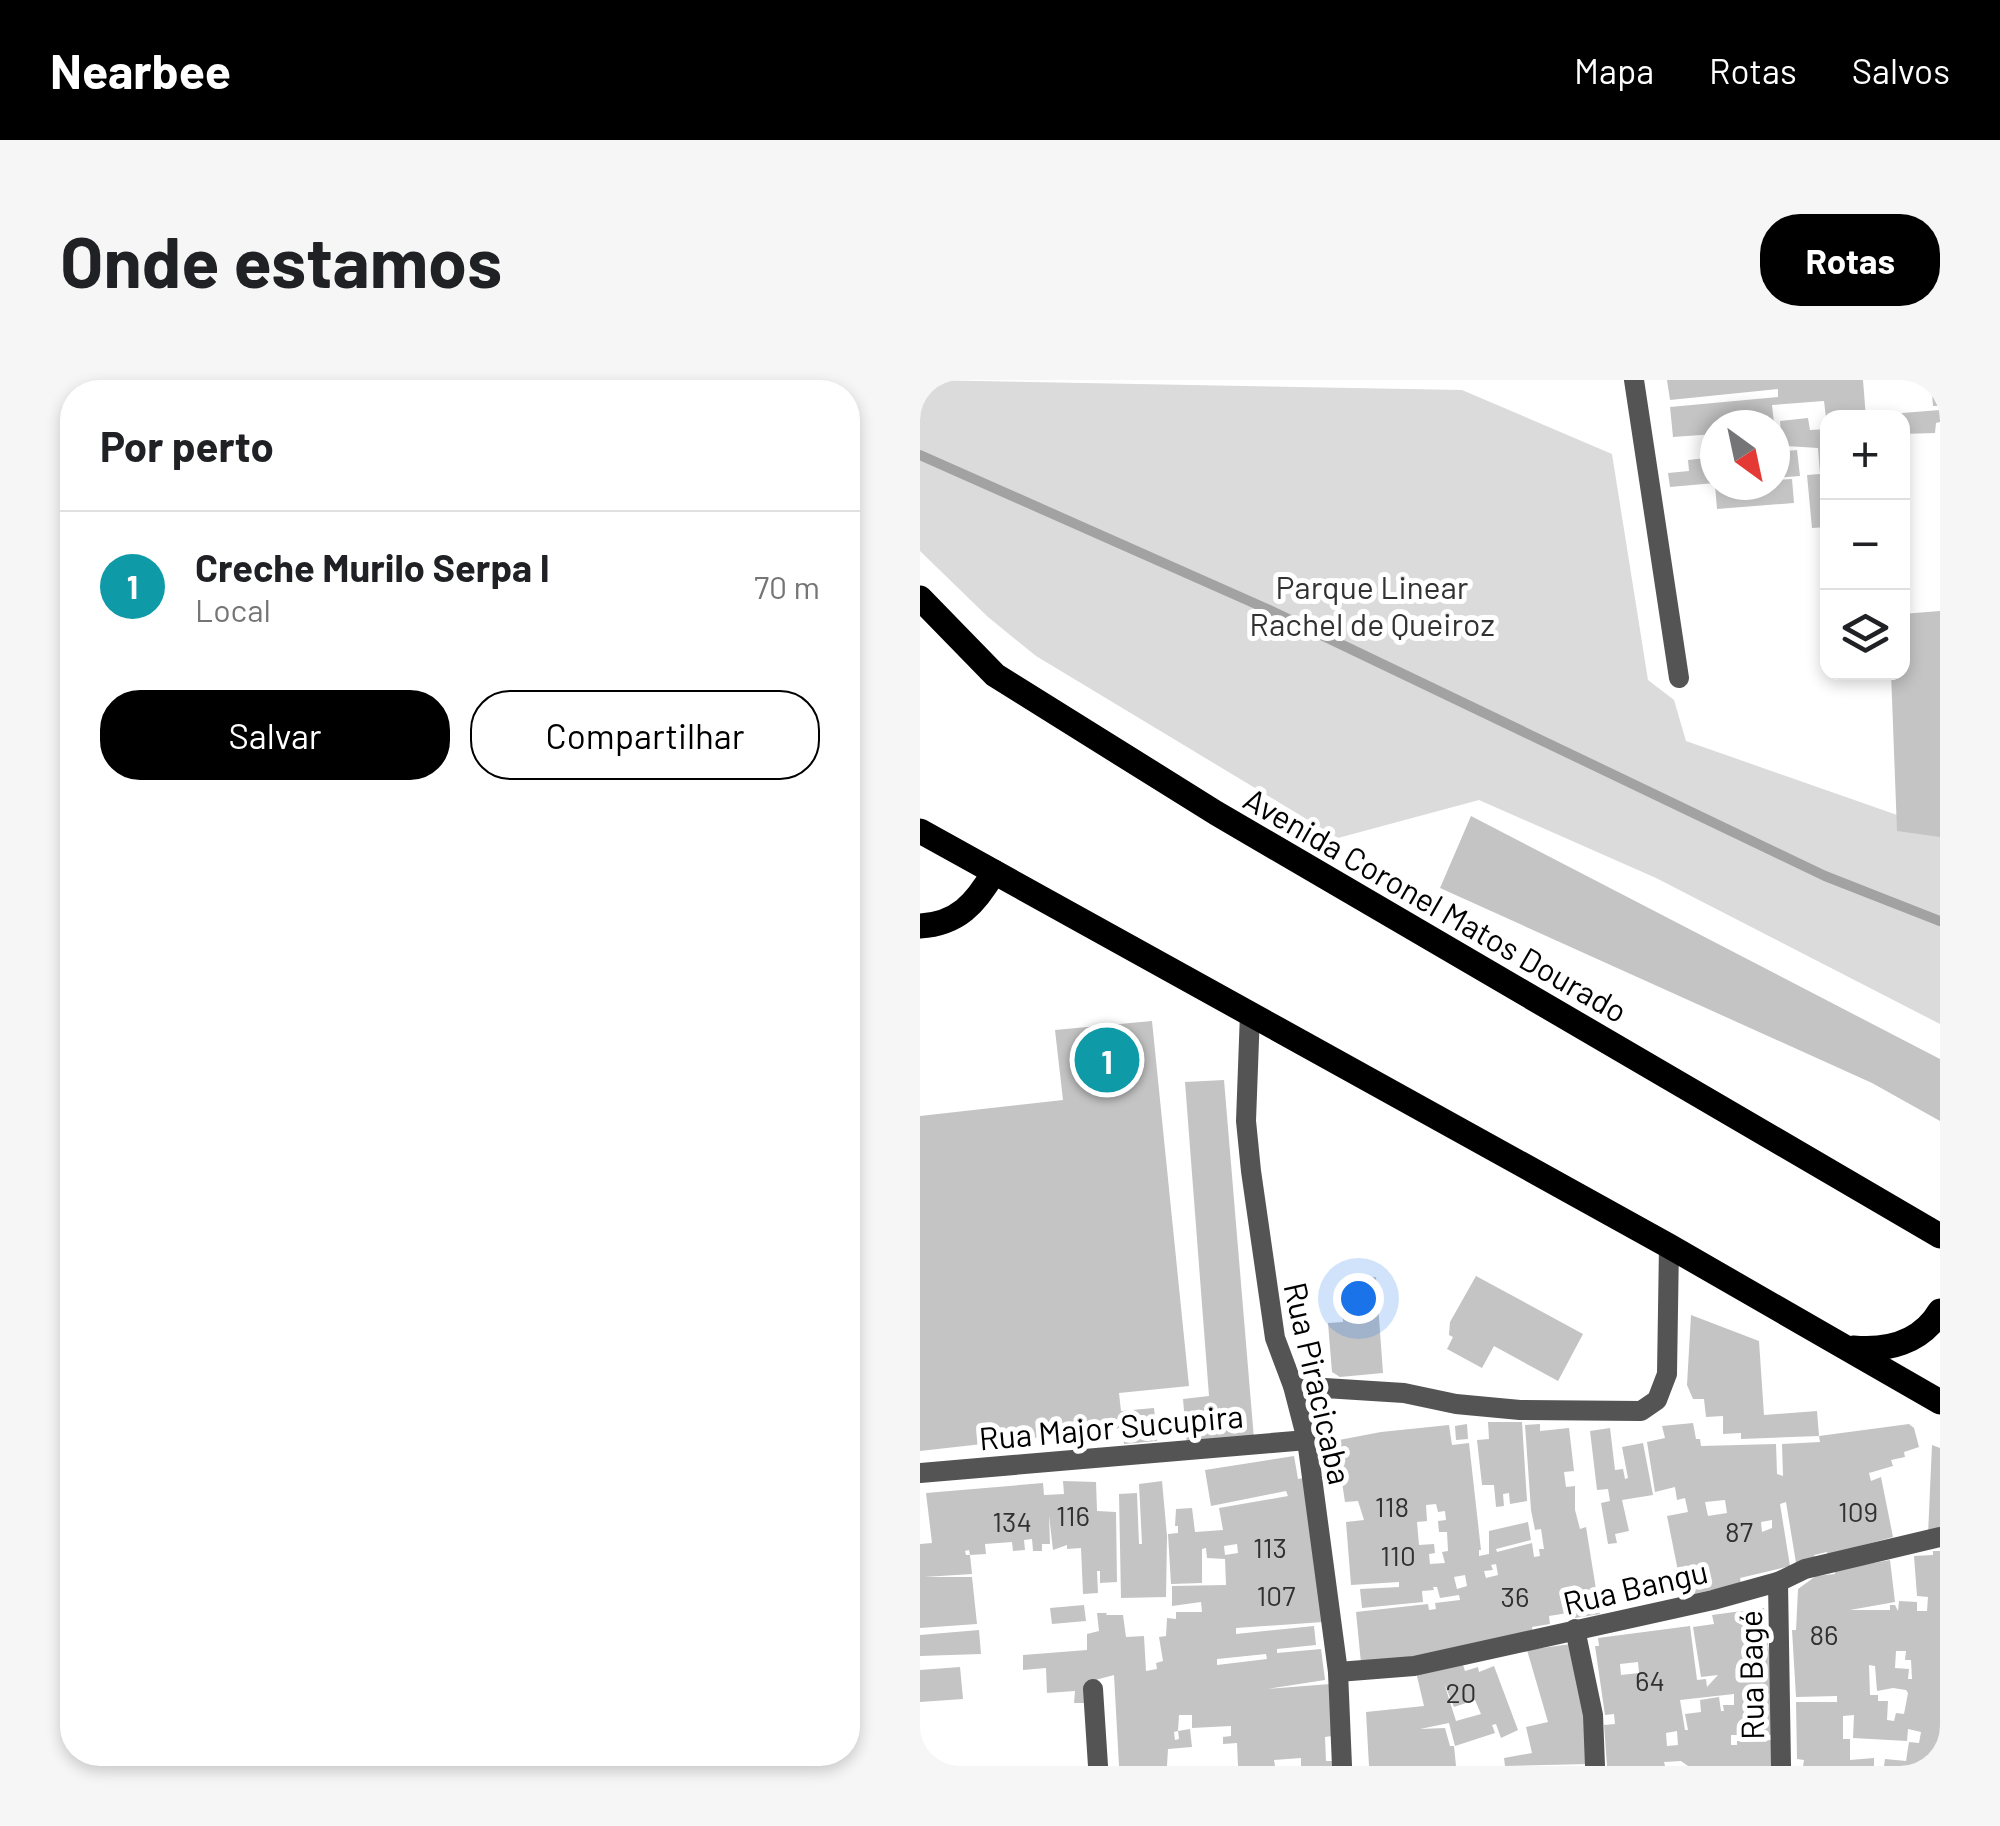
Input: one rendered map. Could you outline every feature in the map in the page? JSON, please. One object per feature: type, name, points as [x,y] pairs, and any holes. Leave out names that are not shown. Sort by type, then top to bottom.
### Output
[{"type":"main road","name":"Avenida Coronel Matos Dourado","points":[[920,598],[994,676],[1233,823],[1940,1236]]},
{"type":"main road","points":[[920,830],[1669,1246],[1940,1402]]},
{"type":"main road","points":[[920,926],[936,925],[976,904],[994,872]]},
{"type":"main road","points":[[1848,1347],[1881,1350],[1913,1340],[1940,1311]]},
{"type":"street","points":[[1634,380],[1679,678]]},
{"type":"street","name":"Rua Piracicaba","points":[[1250,1013],[1246,1121],[1250,1171],[1272,1327],[1294,1386],[1307,1440],[1338,1672],[1342,1766]]},
{"type":"street","points":[[1294,1386],[1404,1393],[1456,1404],[1520,1410],[1641,1411],[1657,1400],[1666,1374],[1669,1246]]},
{"type":"street","name":"Rua Major Sucupira","points":[[920,1473],[1307,1440]]},
{"type":"street","name":"Rua Bangu","points":[[1338,1672],[1414,1666],[1713,1600],[1778,1582],[1805,1568],[1940,1537]]},
{"type":"street","name":"Rua Bagé","points":[[1778,1582],[1782,1766]]},
{"type":"street","points":[[1575,1630],[1593,1715],[1595,1766]]},
{"type":"street","points":[[1093,1689],[1098,1766]]},
{"type":"green space","name":"Parque Linear Rachel de Queiroz","points":[[920,380],[1462,390],[1612,454],[1648,680],[1674,700],[1686,741],[1940,830],[1940,1024],[1656,878],[1479,800],[1338,838],[1036,656],[988,617],[920,551]]},
{"type":"building","points":[[1667,380],[1863,380],[1865,410],[1825,410],[1824,401],[1772,405],[1773,410],[1700,410],[1700,435],[1673,437],[1670,407],[1778,397],[1778,389],[1670,400]]},
{"type":"building","points":[[1931,383],[1940,383],[1940,406],[1933,406]]},
{"type":"building","points":[[1940,410],[1935,433],[1910,434],[1910,412]]},
{"type":"building","points":[[1808,418],[1810,430],[1820,429],[1820,474],[1818,448],[1790,446],[1790,420]]},
{"type":"building","points":[[1797,450],[1800,476],[1790,477],[1790,451]]},
{"type":"building","points":[[1700,459],[1700,484],[1670,487],[1668,473],[1689,471],[1688,460]]},
{"type":"building","points":[[1820,474],[1820,528],[1812,528],[1807,475]]},
{"type":"building","points":[[1790,479],[1794,503],[1717,509],[1716,500],[1790,500]]},
{"type":"building","points":[[1940,611],[1940,837],[1897,831],[1891,680],[1910,680],[1910,613]]},
{"type":"building","points":[[1471,816],[1940,1059],[1940,1121],[1872,1083],[1440,888]]},
{"type":"building","points":[[1152,1021],[1189,1386],[1119,1393],[1121,1411],[1154,1408],[1157,1441],[1124,1444],[1123,1428],[920,1451],[920,1116],[1063,1100],[1055,1030]]},
{"type":"building","points":[[1224,1080],[1254,1439],[1187,1445],[1183,1399],[1209,1396],[1185,1082]]},
{"type":"building","points":[[1476,1276],[1583,1334],[1558,1381],[1494,1346],[1482,1368],[1447,1349],[1453,1337],[1449,1335],[1450,1322]]},
{"type":"building","points":[[1376,1277],[1383,1373],[1340,1377],[1332,1372],[1328,1323],[1343,1322],[1340,1281]]},
{"type":"building","points":[[1691,1315],[1759,1341],[1764,1415],[1817,1411],[1819,1436],[1741,1439],[1741,1433],[1723,1434],[1723,1416],[1706,1417],[1704,1399],[1693,1399],[1687,1385]]},
{"type":"building","points":[[1488,1422],[1522,1422],[1527,1501],[1510,1504],[1509,1493],[1503,1494],[1504,1506],[1496,1507],[1494,1485],[1482,1485],[1477,1440],[1489,1439]]},
{"type":"building","points":[[1693,1423],[1701,1446],[1776,1444],[1777,1474],[1783,1476],[1782,1444],[1820,1442],[1819,1436],[1909,1424],[1914,1428],[1919,1447],[1904,1452],[1905,1457],[1891,1460],[1893,1466],[1869,1473],[1871,1481],[1881,1477],[1893,1537],[1828,1555],[1814,1555],[1815,1558],[1796,1563],[1786,1502],[1780,1504],[1790,1566],[1740,1578],[1741,1584],[1683,1596],[1667,1516],[1688,1512],[1685,1498],[1677,1500],[1675,1487],[1655,1492],[1647,1442],[1665,1438],[1662,1426]],"holes":[[[1725,1500],[1727,1513],[1708,1516],[1705,1502]],[[1772,1520],[1772,1528],[1762,1532],[1761,1522]]]},
{"type":"building","points":[[1467,1424],[1468,1439],[1456,1440],[1455,1426]]},
{"type":"building","points":[[1540,1424],[1540,1431],[1569,1428],[1574,1471],[1564,1472],[1566,1487],[1575,1486],[1580,1529],[1586,1527],[1600,1614],[1575,1618],[1574,1612],[1549,1616],[1550,1624],[1532,1627],[1533,1633],[1444,1655],[1361,1663],[1356,1612],[1428,1604],[1429,1610],[1436,1609],[1435,1603],[1460,1600],[1459,1595],[1440,1598],[1437,1587],[1433,1587],[1434,1590],[1422,1591],[1423,1602],[1362,1608],[1360,1589],[1399,1587],[1399,1582],[1351,1585],[1346,1522],[1364,1520],[1358,1501],[1345,1502],[1339,1440],[1449,1425],[1452,1445],[1469,1443],[1479,1556],[1489,1554],[1489,1531],[1528,1522],[1531,1540],[1496,1549],[1497,1552],[1532,1543],[1534,1557],[1540,1556],[1539,1549],[1544,1549],[1541,1529],[1535,1530],[1531,1510],[1525,1425]],"holes":[[[1436,1504],[1438,1512],[1445,1511],[1446,1520],[1438,1521],[1439,1532],[1447,1532],[1448,1551],[1442,1552],[1445,1563],[1430,1564],[1434,1544],[1419,1545],[1417,1522],[1427,1521],[1426,1505]],[[1496,1564],[1498,1575],[1486,1578],[1484,1571],[1493,1570],[1491,1565]],[[1465,1575],[1467,1586],[1457,1589],[1454,1577]]]},
{"type":"building","points":[[1610,1428],[1615,1470],[1623,1469],[1625,1479],[1628,1478],[1622,1447],[1643,1443],[1653,1495],[1622,1500],[1629,1531],[1615,1534],[1617,1543],[1608,1544],[1601,1503],[1610,1501],[1608,1489],[1597,1490],[1590,1431]]},
{"type":"building","points":[[1932,1445],[1940,1448],[1940,1534],[1928,1535]]},
{"type":"building","points":[[1294,1456],[1298,1479],[1303,1478],[1323,1622],[1236,1628],[1236,1634],[1314,1626],[1316,1645],[1277,1649],[1277,1653],[1321,1649],[1325,1680],[1267,1689],[1330,1684],[1332,1736],[1325,1737],[1326,1761],[1337,1761],[1337,1766],[1301,1766],[1301,1758],[1274,1760],[1275,1766],[1238,1766],[1237,1743],[1223,1744],[1223,1737],[1231,1736],[1231,1726],[1192,1728],[1192,1715],[1179,1715],[1178,1731],[1190,1729],[1192,1747],[1168,1749],[1167,1766],[1119,1766],[1114,1675],[1088,1682],[1089,1703],[1074,1703],[1075,1691],[1047,1693],[1046,1668],[1023,1670],[1023,1655],[1087,1650],[1087,1634],[1099,1631],[1097,1613],[1107,1613],[1123,1615],[1126,1637],[1144,1636],[1146,1671],[1157,1669],[1156,1663],[1163,1661],[1159,1637],[1166,1636],[1167,1618],[1176,1619],[1176,1612],[1202,1612],[1201,1602],[1172,1606],[1172,1586],[1226,1585],[1225,1559],[1207,1558],[1206,1548],[1202,1549],[1202,1583],[1171,1584],[1168,1534],[1178,1533],[1176,1509],[1192,1508],[1195,1532],[1223,1530],[1219,1508],[1288,1496],[1286,1491],[1211,1506],[1205,1470]],"holes":[[[1237,1544],[1238,1553],[1225,1555],[1224,1546]],[[1266,1654],[1267,1659],[1217,1665],[1217,1659]]]},
{"type":"building","points":[[1063,1481],[1096,1482],[1097,1511],[1116,1512],[1117,1582],[1100,1583],[1097,1571],[1098,1593],[1083,1594],[1081,1548],[1067,1549],[1067,1545],[1053,1550],[1049,1515],[1050,1544],[1042,1544],[1042,1551],[1033,1551],[1032,1539],[1024,1540],[1025,1550],[1013,1551],[1012,1542],[985,1544],[986,1554],[970,1555],[972,1574],[924,1577],[972,1577],[977,1624],[920,1628],[920,1544],[932,1543],[926,1493],[1043,1483],[1044,1495],[1064,1494]]},
{"type":"building","points":[[1162,1481],[1167,1536],[1166,1597],[1121,1598],[1119,1494],[1137,1493],[1142,1544],[1139,1484]]},
{"type":"building","points":[[1933,1551],[1940,1551],[1940,1766],[1884,1766],[1885,1759],[1906,1761],[1909,1742],[1919,1743],[1921,1732],[1908,1729],[1907,1741],[1853,1738],[1854,1715],[1843,1716],[1843,1739],[1850,1739],[1850,1760],[1874,1758],[1874,1766],[1803,1766],[1804,1760],[1797,1759],[1796,1702],[1837,1702],[1837,1696],[1796,1697],[1792,1630],[1796,1630],[1798,1589],[1816,1576],[1835,1574],[1835,1570],[1890,1560],[1895,1602],[1850,1610],[1890,1610],[1890,1605],[1895,1605],[1898,1611],[1899,1601],[1917,1602],[1917,1611],[1927,1611],[1928,1597],[1917,1596],[1914,1556],[1933,1555]],"holes":[[[1896,1651],[1906,1651],[1905,1660],[1911,1660],[1912,1679],[1908,1679],[1909,1669],[1895,1668]],[[1869,1665],[1875,1666],[1877,1691],[1893,1688],[1908,1693],[1904,1714],[1896,1713],[1894,1721],[1887,1720],[1888,1701],[1878,1701],[1878,1695],[1870,1695]]]},
{"type":"building","points":[[1084,1605],[1086,1621],[1052,1624],[1050,1608]]},
{"type":"building","points":[[1764,1608],[1774,1735],[1731,1735],[1731,1745],[1737,1745],[1737,1741],[1774,1740],[1773,1766],[1688,1766],[1681,1761],[1664,1762],[1665,1766],[1607,1766],[1604,1725],[1615,1724],[1614,1714],[1605,1715],[1595,1646],[1599,1646],[1598,1638],[1690,1626],[1697,1680],[1706,1679],[1707,1687],[1718,1675],[1701,1677],[1693,1627],[1714,1624],[1712,1615]],"holes":[[[1638,1662],[1639,1673],[1621,1675],[1620,1664]],[[1734,1694],[1734,1705],[1723,1705],[1724,1711],[1719,1697],[1700,1700],[1701,1712],[1685,1714],[1688,1730],[1680,1700]],[[1677,1731],[1678,1745],[1667,1746],[1666,1733]]]},
{"type":"building","points":[[979,1630],[981,1654],[920,1656],[920,1635]]},
{"type":"building","points":[[1571,1644],[1585,1715],[1589,1764],[1505,1766],[1504,1758],[1532,1753],[1526,1727],[1548,1722],[1527,1650]]},
{"type":"building","points":[[1463,1665],[1465,1671],[1478,1667],[1479,1672],[1494,1666],[1518,1730],[1501,1738],[1496,1724],[1492,1725],[1495,1733],[1455,1746],[1449,1723],[1420,1729],[1445,1728],[1450,1746],[1454,1746],[1456,1766],[1369,1766],[1366,1712],[1424,1706],[1416,1672]],"holes":[[[1444,1683],[1454,1707],[1475,1700],[1481,1714],[1456,1721]]]},
{"type":"building","points":[[960,1667],[963,1699],[920,1702],[920,1670]]},
{"type":"waterway","points":[[920,455],[1265,608],[1825,876],[1940,921]]},
{"type":"place","name":"Creche Murilo Serpa I","points":[[1107,1060]]}]
